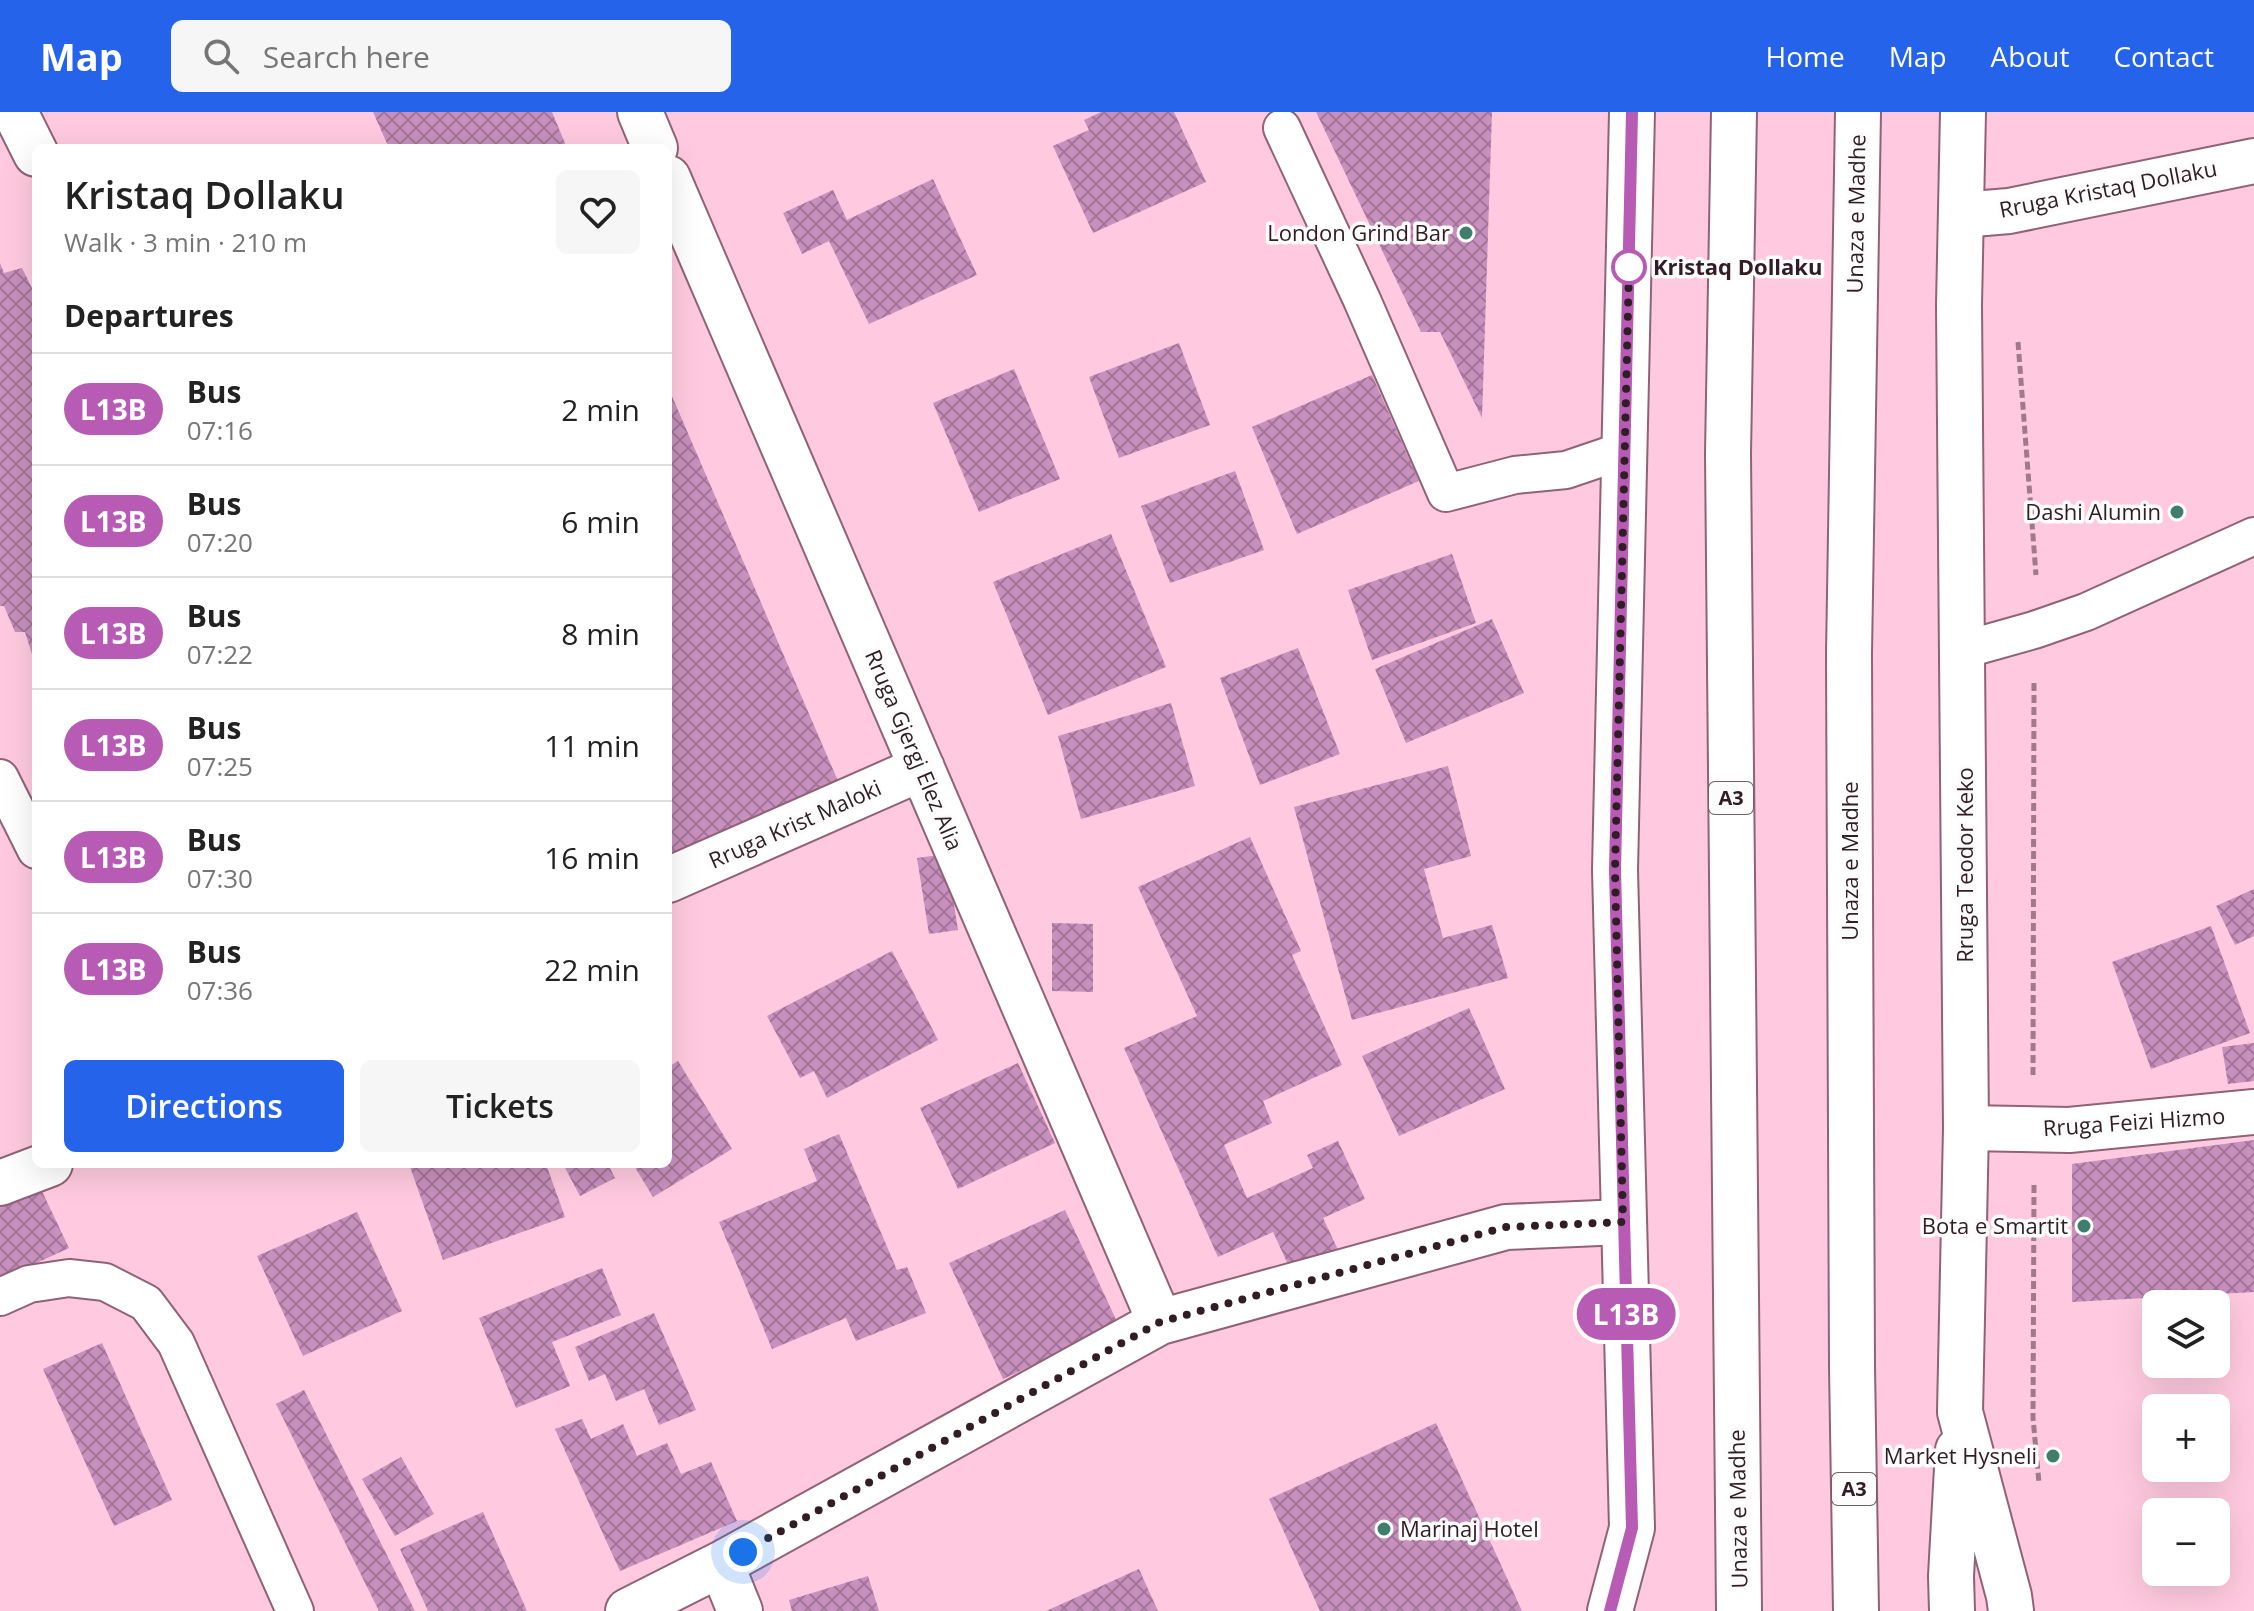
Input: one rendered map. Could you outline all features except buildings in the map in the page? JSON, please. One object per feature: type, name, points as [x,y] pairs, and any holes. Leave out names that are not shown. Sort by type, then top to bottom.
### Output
[{"type":"main road","points":[[15,112],[32,146]]},
{"type":"main road","points":[[640,112],[653,144]]},
{"type":"main road","points":[[1632,112],[1615,870],[1634,1611]]},
{"type":"main road","name":"Unaza e Madhe","points":[[1734,112],[1728,470],[1739,1611]]},
{"type":"main road","name":"Unaza e Madhe","points":[[1856,1611],[1849,654],[1858,112]]},
{"type":"main road","name":"Rruga Teodor Keko","points":[[1963,112],[1959,305],[1966,1128],[1960,1412],[2011,1611]]},
{"type":"main road","name":"Rruga Kristaq Dollaku","points":[[1961,215],[2009,211],[2254,161]]},
{"type":"main road","name":"Rruga Gjergj Elez Alia","points":[[672,187],[1160,1322]]},
{"type":"main road","name":"Rruga Krist Maloki","points":[[672,878],[922,768]]},
{"type":"main road","name":"Rruga Feizi Hizmo","points":[[1966,1128],[2103,1128],[2254,1112]]},
{"type":"main road","points":[[0,1183],[39,1168]]},
{"type":"main road","points":[[628,1611],[721,1564],[1160,1322],[1506,1227],[1623,1222]]},
{"type":"main road","points":[[1952,1611],[1951,1576],[1960,1412]]},
{"type":"main road","points":[[1610,1611],[1632,1528]]},
{"type":"main road","points":[[721,1564],[740,1611]]},
{"type":"lane","points":[[1282,128],[1362,300],[1446,493],[1515,475],[1566,470],[1625,450]]},
{"type":"lane","points":[[1963,650],[2086,612],[2254,536]]},
{"type":"lane","points":[[0,778],[32,842]]},
{"type":"lane","points":[[0,1297],[29,1284],[69,1278],[105,1282],[146,1303],[176,1343],[295,1611]]},
{"type":"path","points":[[2017,331],[2037,599],[2034,630],[2033,1418],[2040,1493]]},
{"type":"bus line","name":"L13B","points":[[1610,1611],[1632,1528],[1615,870],[1632,112]]},
{"type":"place","name":"London Grind Bar","points":[[1466,233]]},
{"type":"place","name":"Kristaq Dollaku","points":[[1629,267]]},
{"type":"place","name":"Dashi Alumin","points":[[2177,512]]},
{"type":"place","name":"Bota e Smartit","points":[[2084,1226]]},
{"type":"place","name":"Market Hysneli","points":[[2053,1456]]},
{"type":"place","name":"Marinaj Hotel","points":[[1384,1529]]},
{"type":"route","points":[[743,1552],[1160,1322],[1506,1227],[1623,1222],[1615,870],[1629,267]]}]
